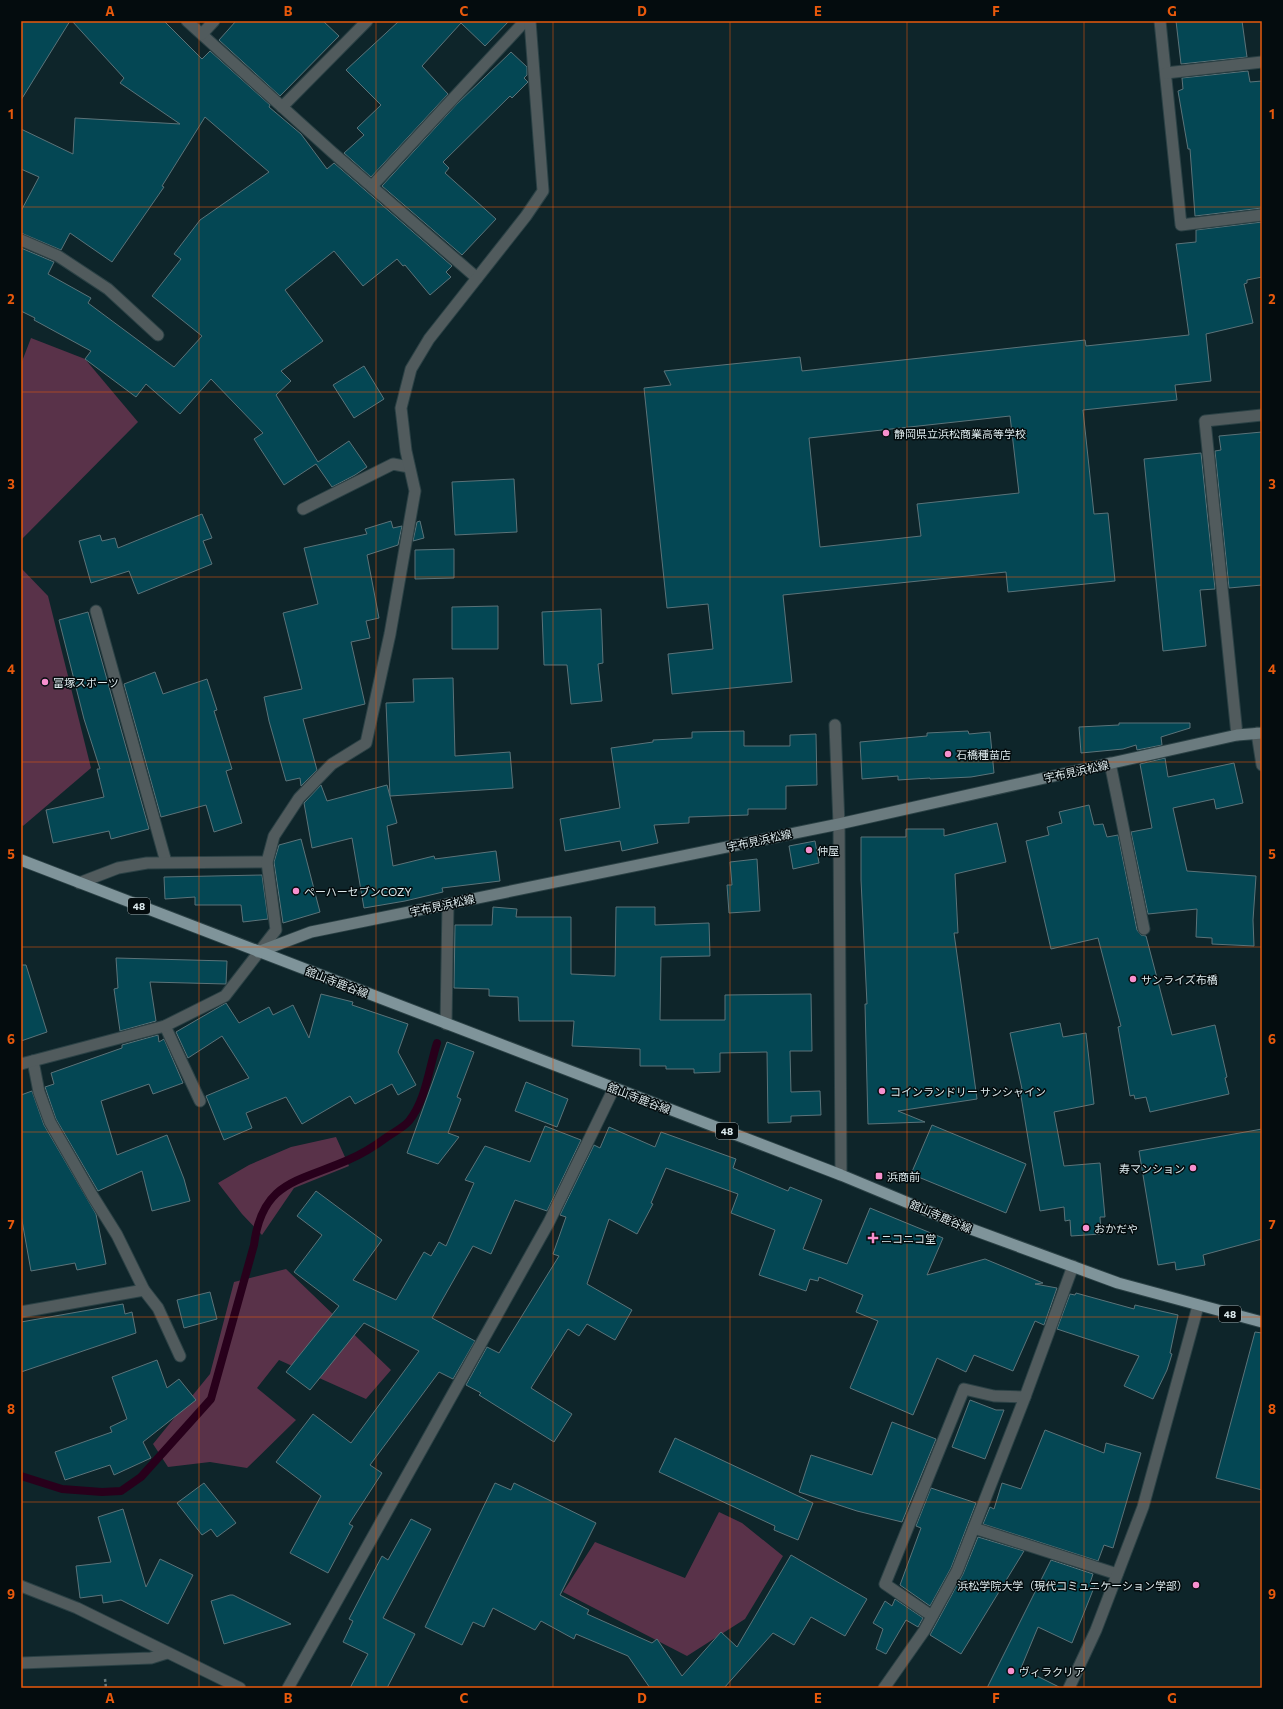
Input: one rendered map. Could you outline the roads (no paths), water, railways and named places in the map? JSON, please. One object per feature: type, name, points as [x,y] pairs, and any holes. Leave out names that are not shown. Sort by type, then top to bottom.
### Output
[{"type":"main road","name":"宇布見浜松線","points":[[258,952],[311,932],[839,824],[1237,735],[1259,733]]},
{"type":"main road","name":"舘山寺鹿谷線","points":[[21,860],[841,1175],[971,1229],[1118,1283],[1198,1306],[1262,1322]]},
{"type":"street","points":[[187,21],[282,107],[477,278]]},
{"type":"street","points":[[202,34],[214,21]]},
{"type":"street","points":[[282,107],[367,21]]},
{"type":"street","points":[[372,186],[525,21]]},
{"type":"street","points":[[21,1064],[165,1026],[224,996],[276,930],[267,862],[274,836],[299,798],[332,764],[366,743],[390,634],[415,491],[409,467],[401,408],[411,369],[429,339],[526,216],[543,191],[530,21]]},
{"type":"street","points":[[1160,21],[1181,225],[1262,215]]},
{"type":"street","points":[[1166,73],[1262,62]]},
{"type":"street","points":[[21,240],[58,256],[108,289],[158,335]]},
{"type":"street","points":[[1237,735],[1205,421],[1262,415]]},
{"type":"street","points":[[303,509],[393,464],[409,467]]},
{"type":"street","points":[[96,611],[166,862]]},
{"type":"street","points":[[835,725],[839,824],[841,1175]]},
{"type":"street","points":[[1259,733],[1262,765]]},
{"type":"street","points":[[1110,763],[1144,929]]},
{"type":"street","points":[[79,883],[118,868],[147,863],[267,862]]},
{"type":"street","points":[[446,1024],[448,904]]},
{"type":"street","points":[[165,1026],[200,1101]]},
{"type":"street","points":[[33,1061],[39,1092],[50,1122],[117,1235],[144,1290],[158,1308],[180,1356]]},
{"type":"street","points":[[288,1688],[545,1229],[614,1088]]},
{"type":"street","points":[[884,1688],[924,1630],[956,1571],[1025,1397],[1073,1266]]},
{"type":"street","points":[[21,1312],[144,1290]]},
{"type":"street","points":[[1069,1688],[1096,1630],[1143,1507],[1198,1306]]},
{"type":"street","points":[[932,1616],[885,1584],[964,1389],[994,1396],[1025,1397]]},
{"type":"street","points":[[974,1528],[1117,1574]]},
{"type":"street","points":[[21,1586],[77,1608],[240,1688]]},
{"type":"street","points":[[21,1663],[143,1659],[167,1653]]},
{"type":"waterway","points":[[21,1476],[62,1489],[102,1492],[121,1491],[141,1477],[211,1399],[254,1245],[258,1224],[265,1208],[274,1196],[285,1187],[368,1150],[407,1123],[415,1113],[423,1094],[437,1043]]},
{"type":"place","name":"静岡県立浜松商業高等学校","points":[[886,433]]},
{"type":"place","name":"富塚スポーツ","points":[[45,682]]},
{"type":"place","name":"石橋種苗店","points":[[948,754]]},
{"type":"place","name":"仲屋","points":[[809,850]]},
{"type":"place","name":"ペーハーセブンCOZY","points":[[296,891]]},
{"type":"place","name":"サンライズ布橋","points":[[1133,979]]},
{"type":"place","name":"コインランドリー サンシャイン","points":[[882,1091]]},
{"type":"place","name":"寿マンション","points":[[1193,1168]]},
{"type":"place","name":"浜商前","points":[[879,1176]]},
{"type":"place","name":"おかだや","points":[[1086,1228]]},
{"type":"place","name":"ニコニコ堂","points":[[873,1238]]},
{"type":"place","name":"浜松学院大学（現代コミュニケーション学部）","points":[[1196,1585]]},
{"type":"place","name":"ヴィラクリア","points":[[1011,1671]]}]
